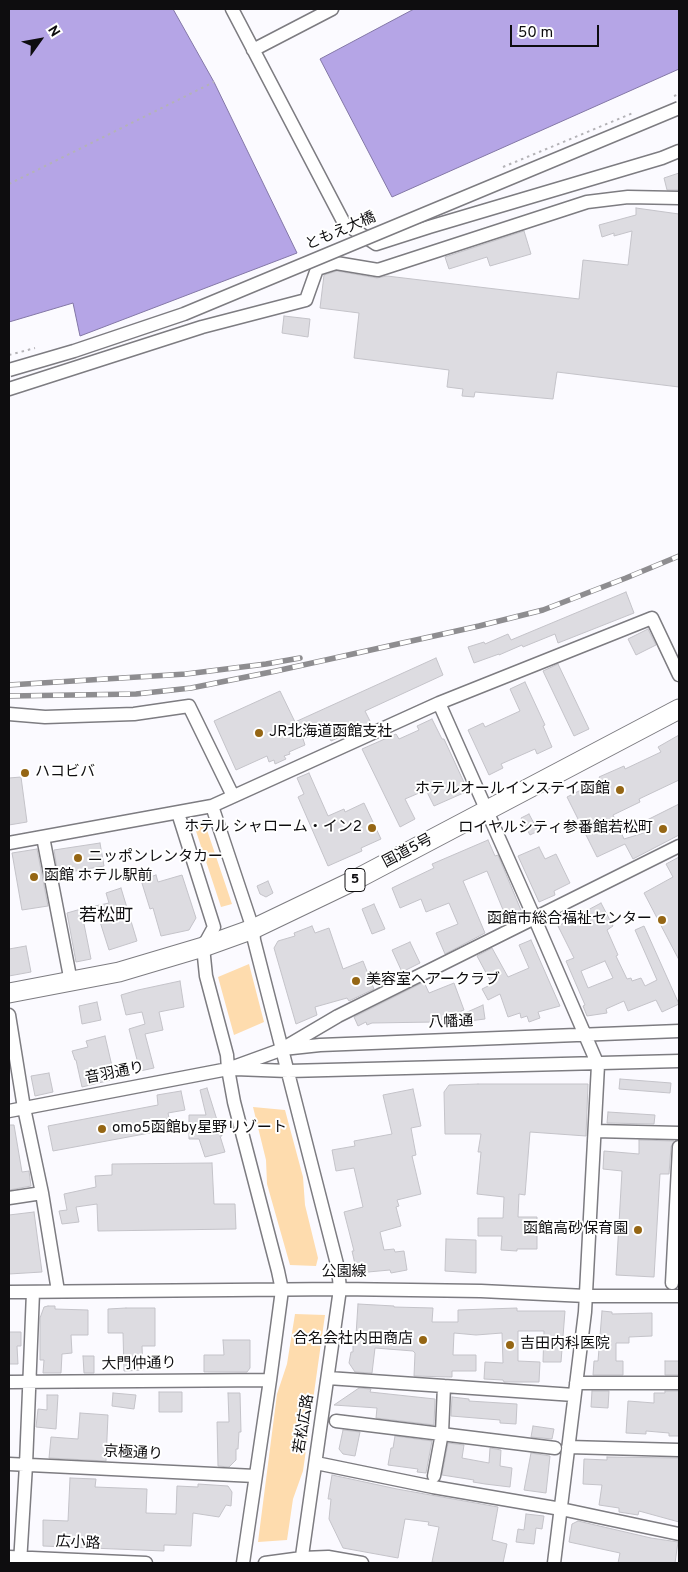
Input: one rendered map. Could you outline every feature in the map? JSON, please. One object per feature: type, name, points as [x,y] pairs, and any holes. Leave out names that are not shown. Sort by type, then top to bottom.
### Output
[{"type":"highway","name":"国道5号","points":[[9,993],[119,972],[203,947],[253,929],[350,882],[679,709]]},
{"type":"street","points":[[232,9],[344,223],[376,244],[662,158],[679,151]]},
{"type":"street","points":[[253,50],[332,9]]},
{"type":"street","name":"ともえ大橋","points":[[9,370],[74,351],[184,314],[679,108]]},
{"type":"street","points":[[9,389],[202,327],[306,300],[317,268],[336,262],[378,270],[587,202],[628,197],[679,198]]},
{"type":"street","points":[[9,843],[212,806],[439,703],[652,618],[679,675]]},
{"type":"street","points":[[439,703],[598,1065],[586,1296],[575,1389],[561,1447],[561,1509],[554,1563]]},
{"type":"street","points":[[9,714],[45,716],[134,714],[189,706],[233,796]]},
{"type":"street","name":"若松広路","points":[[212,806],[253,929],[254,940],[338,1268],[340,1289],[301,1560]]},
{"type":"street","points":[[178,813],[214,928],[203,947],[206,976],[227,1055],[234,1102],[282,1290],[243,1563]]},
{"type":"street","points":[[42,837],[71,982]]},
{"type":"street","points":[[282,1049],[338,1016],[679,846]]},
{"type":"street","points":[[9,1015],[58,1291]]},
{"type":"street","name":"八幡通","points":[[228,1069],[282,1049],[330,1044],[679,1030]]},
{"type":"street","points":[[228,1069],[288,1071],[679,1062]]},
{"type":"street","name":"音羽通り","points":[[9,1111],[228,1069]]},
{"type":"street","points":[[595,1132],[679,1134],[679,1140]]},
{"type":"street","points":[[672,1283],[679,1147]]},
{"type":"street","points":[[9,1198],[42,1193]]},
{"type":"street","name":"公園線","points":[[9,1292],[340,1289],[481,1291],[586,1296],[679,1296]]},
{"type":"street","points":[[16,1559],[26,1465],[33,1292]]},
{"type":"street","points":[[328,1378],[444,1386],[575,1389],[679,1383]]},
{"type":"street","name":"大門仲通り","points":[[9,1382],[270,1380]]},
{"type":"street","points":[[434,1476],[442,1432],[444,1386]]},
{"type":"street","points":[[336,1421],[561,1447],[679,1450]]},
{"type":"street","points":[[316,1463],[433,1487],[561,1509],[679,1534]]},
{"type":"street","name":"京極通り","points":[[9,1464],[256,1476]]},
{"type":"street","points":[[268,1563],[328,1557],[362,1563]]},
{"type":"street","name":"広小路","points":[[16,1559],[146,1563]]},
{"type":"path","points":[[9,184],[214,82]]},
{"type":"path","points":[[670,97],[679,94]]},
{"type":"path","points":[[497,169],[635,112]]},
{"type":"path","points":[[9,355],[43,346]]},
{"type":"shaded area","points":[[9,9],[173,9],[214,82],[297,253],[80,336],[73,303],[9,322]]},
{"type":"shaded area","points":[[414,9],[679,9],[679,69],[392,197],[320,59]]},
{"type":"shaded area","points":[[204,821],[232,904],[221,907],[194,825],[195,822]]},
{"type":"shaded area","points":[[249,964],[264,1022],[234,1035],[218,977]]},
{"type":"shaded area","points":[[253,1107],[285,1110],[303,1177],[305,1205],[318,1258],[316,1266],[290,1265],[267,1184],[266,1160]]},
{"type":"shaded area","points":[[295,1314],[325,1315],[303,1471],[293,1499],[287,1540],[258,1542],[277,1394],[287,1364]]},
{"type":"building","points":[[679,173],[679,190],[667,190],[664,178]]},
{"type":"building","points":[[636,208],[679,214],[679,387],[557,372],[553,399],[475,392],[474,397],[462,396],[463,389],[447,387],[449,370],[354,358],[359,313],[320,308],[324,275],[337,271],[377,278],[387,276],[579,299],[583,260],[628,265],[632,231],[614,236],[614,233],[602,237],[599,225],[636,215]]},
{"type":"building","points":[[524,231],[531,254],[490,266],[487,257],[449,269],[445,257]]},
{"type":"building","points":[[284,316],[310,319],[308,337],[282,333]]},
{"type":"building","points":[[626,592],[634,613],[558,643],[555,634],[474,663],[468,647],[484,642],[485,644],[508,634],[511,640]]},
{"type":"building","points":[[648,629],[656,645],[636,655],[628,639]]},
{"type":"building","points":[[436,658],[443,675],[365,711],[371,723],[331,741],[325,729],[303,739],[305,745],[289,752],[290,754],[284,756],[286,759],[275,764],[274,760],[269,762],[267,756],[236,770],[214,721],[280,691],[295,722]]},
{"type":"building","points":[[558,664],[589,729],[574,736],[543,671]]},
{"type":"building","points":[[525,682],[545,725],[543,726],[552,747],[537,754],[535,749],[501,764],[503,768],[489,775],[468,730],[483,723],[485,727],[520,711],[510,689]]},
{"type":"building","points":[[432,719],[442,739],[444,739],[468,791],[434,806],[426,790],[405,799],[415,819],[400,827],[362,749],[396,734],[399,739],[419,730],[417,726]]},
{"type":"building","points":[[679,735],[679,780],[639,799],[640,802],[613,815],[624,839],[647,832],[643,822],[679,804],[679,835],[633,859],[625,844],[597,857],[567,797],[601,780],[599,777],[624,766],[625,769],[661,752],[658,747]]},
{"type":"building","points":[[309,773],[328,816],[344,809],[345,812],[364,803],[381,839],[361,848],[362,851],[328,866],[298,797],[304,794],[297,778]]},
{"type":"building","points":[[21,777],[27,822],[9,825],[9,778]]},
{"type":"building","points":[[529,814],[538,831],[530,835],[521,818]]},
{"type":"building","points":[[488,840],[495,856],[498,855],[523,915],[508,922],[487,871],[463,881],[485,933],[445,954],[436,933],[458,924],[449,903],[426,912],[421,899],[400,908],[392,888],[434,868],[432,864]]},
{"type":"building","name":"ニッポンレンタカー","points":[[100,843],[104,866],[58,874],[54,850]]},
{"type":"building","points":[[539,847],[545,859],[556,854],[570,883],[554,891],[555,895],[539,902],[518,856]]},
{"type":"building","points":[[37,849],[48,906],[22,910],[12,853]]},
{"type":"building","name":"函館市総合福祉センター","points":[[679,857],[679,960],[644,893],[673,877],[666,864]]},
{"type":"building","points":[[156,875],[158,882],[182,875],[196,918],[189,930],[161,936],[153,908],[150,909],[141,880]]},
{"type":"building","points":[[268,881],[273,893],[266,897],[260,894],[257,886]]},
{"type":"building","points":[[121,888],[137,941],[109,950],[95,906],[109,903],[106,893]]},
{"type":"building","points":[[601,903],[613,926],[607,930],[627,979],[631,978],[632,981],[641,978],[645,986],[657,980],[635,930],[644,926],[679,1004],[662,1012],[656,1000],[628,1011],[624,1001],[606,1009],[607,1013],[587,1016],[583,1006],[585,1005],[566,961],[574,958],[558,926]],"holes":[[[605,961],[613,978],[588,988],[581,971]]]},
{"type":"building","points":[[374,904],[385,929],[372,934],[362,909]]},
{"type":"building","points":[[81,909],[91,959],[76,962],[67,913]]},
{"type":"building","points":[[312,926],[315,933],[329,928],[343,969],[363,961],[374,989],[349,1001],[347,998],[315,1007],[317,1015],[296,1024],[274,948],[278,941],[295,936],[294,933]]},
{"type":"building","points":[[531,940],[560,1006],[538,1012],[540,1018],[529,1022],[527,1016],[521,1018],[520,1013],[508,1017],[500,994],[488,1000],[482,989],[492,984],[477,956],[492,948],[508,977],[529,968],[519,945]]},
{"type":"building","points":[[410,942],[420,963],[402,972],[392,950]]},
{"type":"building","points":[[26,946],[31,972],[9,976],[9,949]]},
{"type":"building","points":[[180,981],[184,1007],[159,1012],[163,1030],[145,1034],[154,1068],[140,1071],[129,1029],[145,1024],[142,1012],[126,1015],[121,995]]},
{"type":"building","points":[[424,982],[429,993],[454,983],[464,1010],[435,1022],[372,1023],[367,1025],[366,1022],[358,1026],[354,1017]]},
{"type":"building","points":[[97,1002],[101,1020],[82,1024],[79,1006]]},
{"type":"building","points":[[483,1005],[485,1019],[445,1024],[445,1022]]},
{"type":"building","points":[[105,1036],[115,1079],[82,1087],[72,1051],[88,1047],[86,1041]]},
{"type":"building","points":[[49,1073],[53,1092],[35,1096],[31,1076]]},
{"type":"building","points":[[620,1079],[671,1083],[670,1093],[619,1089]]},
{"type":"building","points":[[588,1084],[586,1136],[530,1132],[525,1195],[519,1194],[518,1217],[537,1217],[537,1249],[501,1250],[502,1236],[478,1236],[478,1218],[503,1218],[504,1197],[477,1194],[481,1152],[478,1152],[481,1134],[445,1134],[444,1092],[449,1085]]},
{"type":"building","points":[[207,1088],[225,1152],[205,1157],[199,1139],[189,1139],[189,1115],[206,1115],[200,1090]]},
{"type":"building","points":[[413,1089],[421,1126],[411,1128],[416,1155],[412,1156],[421,1194],[397,1200],[399,1206],[396,1207],[401,1226],[380,1232],[384,1250],[404,1251],[407,1270],[391,1273],[390,1270],[357,1273],[352,1251],[354,1251],[344,1212],[363,1207],[354,1168],[336,1171],[332,1150],[355,1146],[354,1141],[392,1134],[383,1095]]},
{"type":"building","name":"omo5函館by星野リゾート","points":[[181,1091],[185,1110],[168,1113],[169,1118],[153,1121],[155,1132],[53,1151],[48,1126],[158,1105],[157,1095]]},
{"type":"building","points":[[608,1112],[655,1115],[654,1124],[607,1123]]},
{"type":"building","points":[[9,1125],[14,1125],[22,1172],[29,1171],[31,1186],[9,1190]]},
{"type":"building","name":"函館高砂保育園","points":[[639,1140],[674,1141],[671,1147],[669,1174],[660,1174],[654,1277],[616,1275],[622,1171],[603,1169],[604,1151],[639,1154]]},
{"type":"building","points":[[212,1163],[214,1204],[235,1204],[236,1229],[98,1231],[97,1204],[76,1207],[79,1222],[62,1224],[59,1211],[67,1210],[64,1194],[96,1187],[95,1176],[112,1175],[112,1164]]},
{"type":"building","points":[[34,1212],[42,1272],[9,1274],[9,1215]]},
{"type":"building","points":[[446,1239],[476,1240],[476,1273],[445,1271]]},
{"type":"building","points":[[358,1304],[433,1308],[432,1322],[458,1322],[458,1310],[517,1308],[517,1311],[565,1311],[561,1362],[543,1362],[544,1331],[518,1331],[518,1361],[540,1362],[539,1382],[504,1382],[503,1380],[484,1379],[485,1362],[503,1363],[502,1333],[476,1335],[454,1333],[453,1355],[476,1355],[476,1371],[452,1371],[452,1377],[414,1376],[415,1353],[413,1351],[375,1348],[372,1373],[355,1372],[349,1363],[351,1352],[353,1352],[353,1335],[356,1335]]},
{"type":"building","points":[[55,1306],[55,1309],[88,1310],[88,1335],[71,1335],[72,1353],[62,1354],[61,1373],[43,1373],[44,1360],[40,1360],[40,1318],[44,1307]]},
{"type":"building","points":[[155,1308],[155,1346],[142,1346],[143,1370],[124,1371],[123,1333],[108,1333],[108,1309]]},
{"type":"building","points":[[602,1311],[612,1312],[612,1314],[652,1313],[652,1336],[629,1337],[629,1343],[616,1343],[616,1361],[623,1361],[623,1375],[593,1375],[594,1361],[598,1361]]},
{"type":"building","points":[[9,1332],[21,1332],[21,1346],[17,1346],[18,1364],[9,1364]]},
{"type":"building","points":[[223,1340],[250,1340],[250,1368],[247,1372],[204,1372],[204,1355],[224,1355]]},
{"type":"building","points":[[83,1356],[94,1356],[94,1373],[84,1373]]},
{"type":"building","points":[[665,1361],[679,1361],[679,1375],[665,1375]]},
{"type":"building","points":[[359,1388],[371,1389],[370,1392],[435,1399],[434,1425],[376,1418],[377,1408],[334,1405]]},
{"type":"building","points":[[592,1391],[609,1391],[608,1408],[591,1407]]},
{"type":"building","points":[[665,1391],[679,1391],[679,1436],[646,1431],[646,1434],[626,1433],[628,1401],[654,1403],[654,1393],[665,1393]]},
{"type":"building","points":[[159,1392],[182,1392],[182,1412],[159,1412]]},
{"type":"building","points":[[113,1393],[136,1395],[134,1409],[112,1406]]},
{"type":"building","points":[[228,1393],[240,1393],[241,1432],[239,1432],[236,1460],[229,1467],[218,1466],[217,1422],[229,1422]]},
{"type":"building","points":[[47,1395],[58,1395],[56,1429],[36,1427],[38,1409],[47,1410]]},
{"type":"building","points":[[452,1397],[469,1399],[469,1401],[517,1404],[516,1424],[500,1423],[500,1420],[451,1416]]},
{"type":"building","points":[[80,1413],[108,1415],[106,1461],[49,1458],[51,1437],[78,1439]]},
{"type":"building","points":[[533,1426],[554,1429],[552,1439],[531,1437]]},
{"type":"building","points":[[343,1430],[360,1432],[355,1456],[343,1454],[339,1449]]},
{"type":"building","points":[[395,1436],[432,1441],[426,1473],[417,1472],[418,1469],[388,1465]]},
{"type":"building","points":[[448,1443],[464,1445],[462,1458],[489,1463],[490,1448],[501,1450],[500,1466],[512,1468],[510,1487],[473,1482],[474,1480],[442,1475]]},
{"type":"building","points":[[531,1453],[550,1456],[546,1493],[524,1490]]},
{"type":"building","points":[[607,1457],[679,1458],[679,1522],[639,1511],[638,1515],[619,1512],[619,1508],[599,1505],[602,1485],[583,1484],[584,1459],[607,1460]]},
{"type":"building","points":[[332,1475],[498,1507],[492,1540],[507,1544],[503,1563],[432,1562],[439,1527],[428,1525],[429,1522],[405,1519],[398,1558],[343,1548],[329,1519],[331,1499],[328,1499]]},
{"type":"building","points":[[70,1478],[96,1479],[95,1487],[147,1489],[146,1513],[176,1514],[177,1486],[198,1487],[198,1484],[228,1486],[232,1492],[231,1506],[226,1505],[219,1517],[193,1513],[191,1546],[164,1545],[164,1551],[43,1546],[43,1520],[68,1521]]},
{"type":"building","points":[[526,1514],[544,1516],[542,1529],[536,1528],[534,1544],[516,1542],[518,1529],[524,1530]]},
{"type":"building","points":[[578,1521],[651,1538],[678,1542],[675,1563],[618,1563],[620,1553],[569,1542],[572,1524]]},
{"type":"railway","points":[[9,696],[136,694],[191,688],[276,671],[543,610],[679,556]]},
{"type":"railway","points":[[9,685],[186,674],[300,658]]},
{"type":"place","name":"JR北海道函館支社","points":[[259,733]]},
{"type":"place","name":"ハコビバ","points":[[25,773]]},
{"type":"place","name":"ホテルオールインステイ函館","points":[[620,790]]},
{"type":"place","name":"ホテル シャローム・イン2","points":[[372,828]]},
{"type":"place","name":"ロイヤルシティ参番館若松町","points":[[663,829]]},
{"type":"place","name":"ニッポンレンタカー","points":[[78,858]]},
{"type":"place","name":"函館 ホテル駅前","points":[[34,877]]},
{"type":"place","name":"函館市総合福祉センター","points":[[662,920]]},
{"type":"place","name":"美容室ヘアークラブ","points":[[356,981]]},
{"type":"place","name":"omo5函館by星野リゾート","points":[[102,1129]]},
{"type":"place","name":"函館高砂保育園","points":[[638,1230]]},
{"type":"place","name":"合名会社内田商店","points":[[423,1340]]},
{"type":"place","name":"吉田内科医院","points":[[510,1345]]},
{"type":"district","name":"若松町","points":[[106,917]]}]
